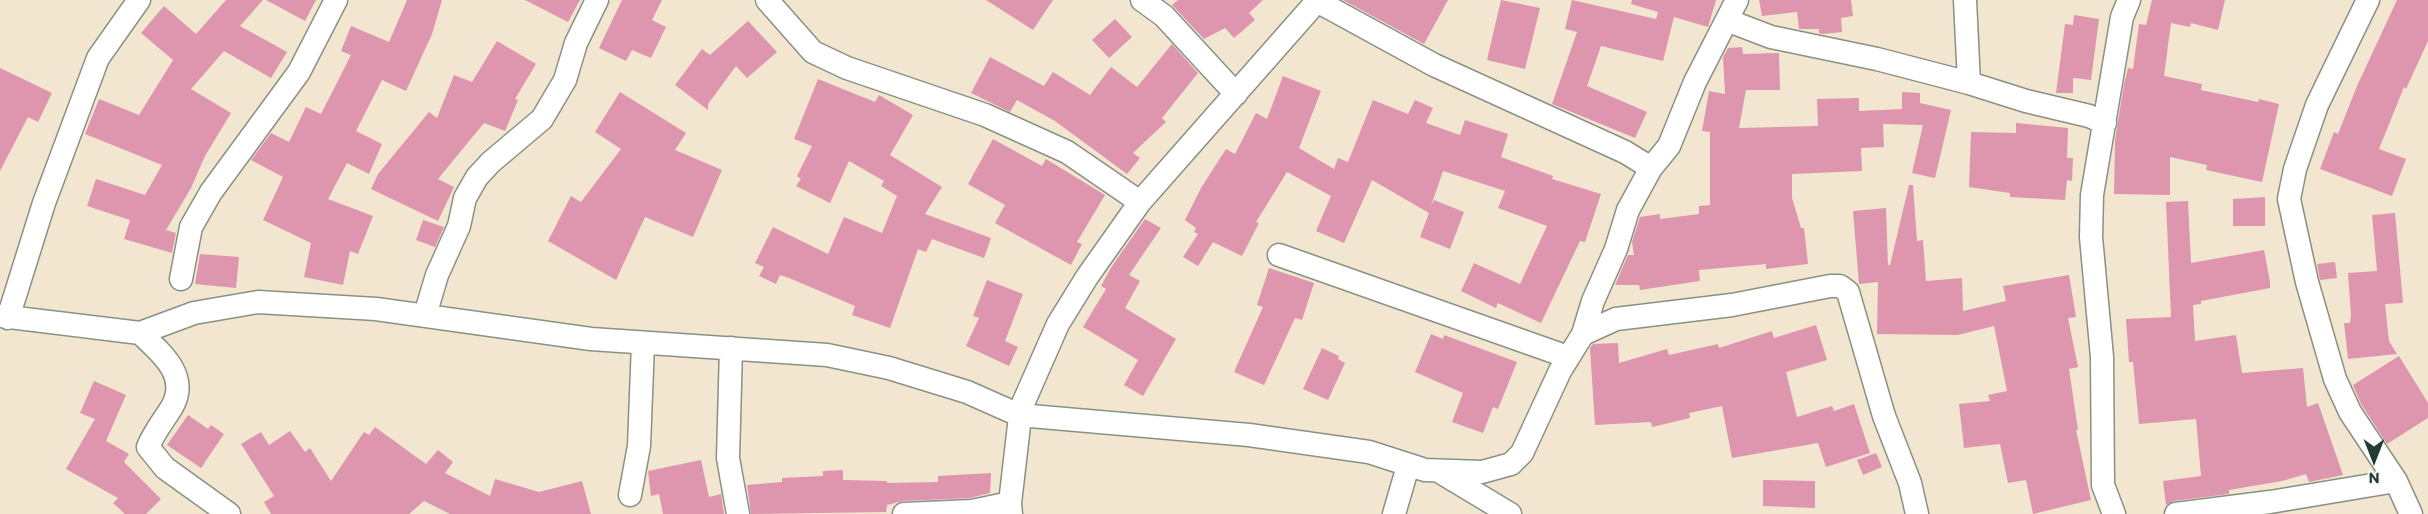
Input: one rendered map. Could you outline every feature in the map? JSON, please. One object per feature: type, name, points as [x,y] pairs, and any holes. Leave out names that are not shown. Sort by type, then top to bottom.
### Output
[{"type":"street","points":[[139,0],[98,58],[4,317],[140,333],[194,313],[258,302],[376,309],[501,328],[643,343],[827,355],[889,368],[967,392],[1019,415],[1249,435],[1369,452],[1408,466],[1440,472],[1482,472],[1511,464],[1522,453],[1568,357],[1583,334],[1593,301],[1616,249],[1628,210],[1651,168],[1669,146],[1695,82],[1733,10],[1771,38],[1877,59],[1969,83],[2026,101],[2089,116],[2105,123]]},
{"type":"street","points":[[181,279],[191,227],[212,192],[298,72],[336,0]]},
{"type":"street","points":[[425,315],[437,275],[459,226],[465,198],[477,177],[491,162],[542,119],[565,80],[576,43],[597,0]]},
{"type":"street","points":[[767,0],[813,52],[847,68],[986,115],[1067,152],[1140,202]]},
{"type":"street","points":[[1142,0],[1164,16],[1236,94]]},
{"type":"street","points":[[1965,0],[1969,83]]},
{"type":"street","points":[[2114,514],[2103,485],[2103,357],[2091,237],[2092,195],[2122,16],[2129,0]]},
{"type":"street","points":[[2368,0],[2317,105],[2295,169],[2289,200],[2307,282],[2335,379],[2349,412],[2396,480],[2411,514]]},
{"type":"street","points":[[904,514],[1011,509],[1019,415],[1059,324],[1087,277],[1140,202],[1317,1],[1434,65],[1625,152],[1651,168]]},
{"type":"street","points":[[1279,255],[1568,357]]},
{"type":"street","points":[[1583,334],[1616,319],[1732,305],[1830,286],[1845,288],[1884,416],[1910,483],[1917,514]]},
{"type":"street","points":[[1593,301],[1616,319]]},
{"type":"street","points":[[140,333],[167,359],[176,375],[173,404],[148,447],[165,468],[229,514]]},
{"type":"street","points":[[630,495],[639,446],[643,343]]},
{"type":"street","points":[[731,348],[728,458],[738,514]]},
{"type":"street","points":[[1394,514],[1408,466]]},
{"type":"street","points":[[1440,472],[1510,514]]},
{"type":"street","points":[[2176,514],[2270,502],[2396,480]]},
{"type":"building","points":[[226,0],[263,0],[240,26],[287,52],[271,78],[224,51],[191,89],[231,113],[205,156],[191,188],[166,230],[176,233],[172,253],[124,239],[130,220],[87,206],[96,179],[145,195],[162,165],[85,134],[99,99],[139,115],[173,60],[141,33],[164,6],[196,34]]},
{"type":"building","points":[[266,0],[316,0],[305,21]]},
{"type":"building","points":[[407,0],[442,0],[432,34],[406,91],[382,80],[356,131],[382,144],[369,174],[347,163],[328,199],[373,216],[358,254],[350,251],[343,285],[304,277],[311,243],[263,220],[283,177],[251,160],[271,133],[289,142],[306,107],[321,114],[351,55],[341,51],[351,26],[389,42]]},
{"type":"building","points":[[525,0],[580,0],[568,22]]},
{"type":"building","points":[[622,0],[662,0],[652,20],[666,27],[651,58],[632,50],[626,61],[599,48]]},
{"type":"building","points":[[986,0],[1053,0],[1033,30]]},
{"type":"building","points":[[1178,0],[1263,0],[1249,13],[1255,20],[1234,38],[1225,28],[1204,39],[1172,5]]},
{"type":"building","points":[[1343,0],[1448,0],[1424,44]]},
{"type":"building","points":[[1501,0],[1540,8],[1525,69],[1487,60]]},
{"type":"building","points":[[1572,0],[1656,19],[1658,12],[1631,4],[1632,0],[1716,0],[1708,27],[1674,17],[1663,61],[1601,46],[1587,86],[1647,112],[1635,138],[1552,104],[1577,32],[1565,29]]},
{"type":"building","points":[[1759,0],[1851,0],[1853,16],[1841,18],[1842,32],[1823,34],[1819,33],[1819,29],[1799,29],[1797,12],[1762,16]]},
{"type":"building","points":[[2152,0],[2225,0],[2218,30],[2191,23],[2190,27],[2171,23],[2164,76],[2202,84],[2201,90],[2279,104],[2262,182],[2206,170],[2207,165],[2170,157],[2170,195],[2114,194],[2115,140],[2124,84],[2128,68],[2133,69],[2139,24],[2146,25]]},
{"type":"building","points":[[2397,0],[2428,0],[2428,41],[2406,89],[2404,87],[2379,149],[2406,159],[2392,196],[2320,169],[2334,132],[2338,134],[2357,86]]},
{"type":"building","points":[[2074,15],[2099,19],[2091,80],[2073,78],[2073,93],[2056,93],[2065,24],[2073,25]]},
{"type":"building","points":[[1115,19],[1132,37],[1109,58],[1092,40]]},
{"type":"building","points":[[748,21],[777,52],[747,78],[736,66],[708,104],[708,110],[675,85],[702,49],[710,55]]},
{"type":"building","points":[[497,41],[536,64],[515,99],[518,100],[505,131],[484,123],[438,179],[454,187],[438,221],[371,189],[378,174],[429,112],[437,118],[454,75],[472,82]]},
{"type":"building","points":[[1172,44],[1198,73],[1162,118],[1166,122],[1133,153],[1140,158],[1127,174],[1055,121],[1017,100],[1010,112],[971,93],[990,57],[1044,86],[1053,72],[1090,95],[1111,67],[1137,87]]},
{"type":"building","points":[[1742,47],[1743,54],[1779,53],[1780,90],[1746,90],[1739,128],[1818,126],[1817,99],[1859,98],[1859,111],[1902,109],[1902,92],[1920,93],[1920,103],[1951,110],[1935,178],[1912,173],[1923,125],[1883,124],[1884,147],[1861,148],[1862,171],[1792,174],[1792,198],[1801,228],[1804,228],[1808,264],[1766,269],[1766,264],[1699,270],[1700,281],[1640,290],[1639,285],[1615,285],[1628,255],[1634,255],[1632,242],[1640,217],[1660,214],[1660,219],[1699,214],[1699,206],[1710,205],[1710,132],[1702,131],[1709,91],[1725,94],[1723,57],[1728,48]]},
{"type":"building","points":[[0,68],[52,93],[38,122],[28,117],[0,171]]},
{"type":"building","points":[[1283,76],[1321,91],[1299,148],[1334,169],[1338,158],[1348,162],[1373,100],[1408,114],[1415,100],[1433,108],[1426,123],[1460,135],[1465,120],[1508,134],[1501,157],[1553,176],[1552,179],[1601,194],[1585,242],[1580,241],[1541,323],[1498,303],[1496,308],[1461,291],[1474,263],[1520,284],[1547,226],[1498,208],[1505,191],[1443,171],[1431,206],[1434,200],[1464,212],[1450,249],[1420,237],[1429,213],[1372,180],[1344,243],[1316,231],[1331,196],[1287,172],[1256,222],[1259,223],[1242,256],[1213,242],[1198,266],[1183,257],[1198,234],[1194,232],[1196,228],[1185,220],[1201,188],[1226,149],[1235,154],[1256,113],[1267,119]]},
{"type":"building","points":[[818,79],[875,102],[879,95],[913,115],[890,155],[942,187],[925,214],[991,238],[984,258],[932,239],[926,252],[918,249],[890,328],[852,315],[855,306],[789,278],[780,275],[776,284],[759,276],[764,267],[755,263],[773,227],[828,254],[844,217],[882,233],[897,196],[881,186],[884,181],[849,161],[830,203],[796,186],[801,179],[797,176],[812,146],[794,139]]},
{"type":"building","points":[[620,92],[686,133],[675,150],[722,170],[693,237],[645,217],[616,280],[548,241],[571,196],[581,202],[621,149],[595,132]]},
{"type":"building","points":[[2016,123],[2068,128],[2067,158],[2073,158],[2072,181],[2067,180],[2065,200],[2010,197],[2010,193],[1969,187],[1971,132],[2016,133]]},
{"type":"building","points":[[993,139],[1042,166],[1046,159],[1105,195],[1077,242],[1082,244],[1071,265],[995,223],[1005,205],[968,184]]},
{"type":"building","points":[[1909,185],[1913,185],[1917,241],[1923,240],[1926,281],[1962,278],[1963,311],[2006,301],[2003,286],[2069,275],[2076,317],[2068,318],[2078,367],[2069,369],[2078,430],[2076,430],[2091,500],[2033,514],[2026,480],[2008,483],[2000,444],[1964,448],[1959,404],[1990,401],[1988,395],[2007,391],[1994,326],[1958,335],[1877,334],[1878,282],[1859,284],[1853,211],[1886,208],[1888,265],[1890,265]]},
{"type":"building","points":[[2265,197],[2265,226],[2233,226],[2233,199]]},
{"type":"building","points":[[2188,201],[2191,263],[2264,250],[2270,282],[2270,288],[2201,301],[2201,304],[2193,305],[2195,341],[2236,335],[2242,373],[2303,368],[2307,407],[2318,403],[2343,475],[2309,482],[2306,474],[2282,481],[2229,490],[2229,494],[2174,501],[2166,505],[2163,481],[2201,476],[2196,419],[2139,424],[2133,362],[2129,362],[2126,319],[2171,317],[2166,202]]},
{"type":"building","points":[[2395,213],[2403,303],[2385,304],[2389,341],[2397,354],[2348,359],[2344,323],[2350,323],[2351,316],[2348,273],[2377,271],[2372,215]]},
{"type":"building","points":[[1145,219],[1161,228],[1129,275],[1140,281],[1125,308],[1176,339],[1143,396],[1124,385],[1138,360],[1083,327],[1106,289],[1101,286],[1112,266]]},
{"type":"building","points":[[423,220],[444,227],[435,247],[416,240]]},
{"type":"building","points":[[200,254],[239,257],[236,288],[195,284]]},
{"type":"building","points":[[2335,262],[2337,278],[2320,280],[2317,264]]},
{"type":"building","points":[[1269,268],[1314,283],[1302,320],[1295,318],[1264,385],[1234,372],[1263,307],[1257,305]]},
{"type":"building","points":[[987,280],[1023,294],[1005,341],[1018,347],[1009,366],[966,346],[979,318],[973,316]]},
{"type":"building","points":[[1816,325],[1827,360],[1786,372],[1797,417],[1832,406],[1834,411],[1854,404],[1870,453],[1826,467],[1818,443],[1732,458],[1722,406],[1689,413],[1690,418],[1652,427],[1651,422],[1595,425],[1590,348],[1593,344],[1618,343],[1619,363],[1667,349],[1669,355],[1718,344],[1719,348],[1772,331],[1774,338]]},
{"type":"building","points":[[1431,334],[1443,339],[1444,335],[1517,362],[1498,409],[1493,407],[1483,433],[1452,422],[1463,393],[1415,372]]},
{"type":"building","points":[[1322,348],[1339,356],[1338,359],[1345,363],[1328,400],[1303,389]]},
{"type":"building","points":[[2399,356],[2428,403],[2428,418],[2387,444],[2361,404],[2353,385]]},
{"type":"building","points":[[94,381],[126,395],[106,441],[129,454],[124,462],[161,499],[146,514],[125,514],[113,503],[118,498],[66,469],[95,419],[80,413]]},
{"type":"building","points":[[188,415],[208,429],[211,425],[224,434],[201,468],[167,445]]},
{"type":"building","points":[[375,427],[426,464],[438,450],[453,462],[445,473],[490,496],[495,479],[539,492],[582,481],[591,514],[450,514],[424,501],[409,514],[271,514],[264,502],[274,496],[241,444],[261,432],[269,445],[290,431],[305,452],[310,448],[331,481],[364,432],[369,435]]},
{"type":"building","points":[[1876,453],[1882,467],[1863,475],[1857,460]]},
{"type":"building","points":[[701,460],[709,497],[721,494],[724,514],[663,514],[659,494],[651,496],[648,471]]},
{"type":"building","points":[[843,470],[843,480],[887,481],[887,483],[938,482],[938,476],[991,473],[990,493],[970,498],[903,501],[887,505],[886,512],[751,514],[747,485],[782,482],[782,478],[823,476],[823,471]]},
{"type":"building","points":[[1763,480],[1815,481],[1815,508],[1763,506]]}]
